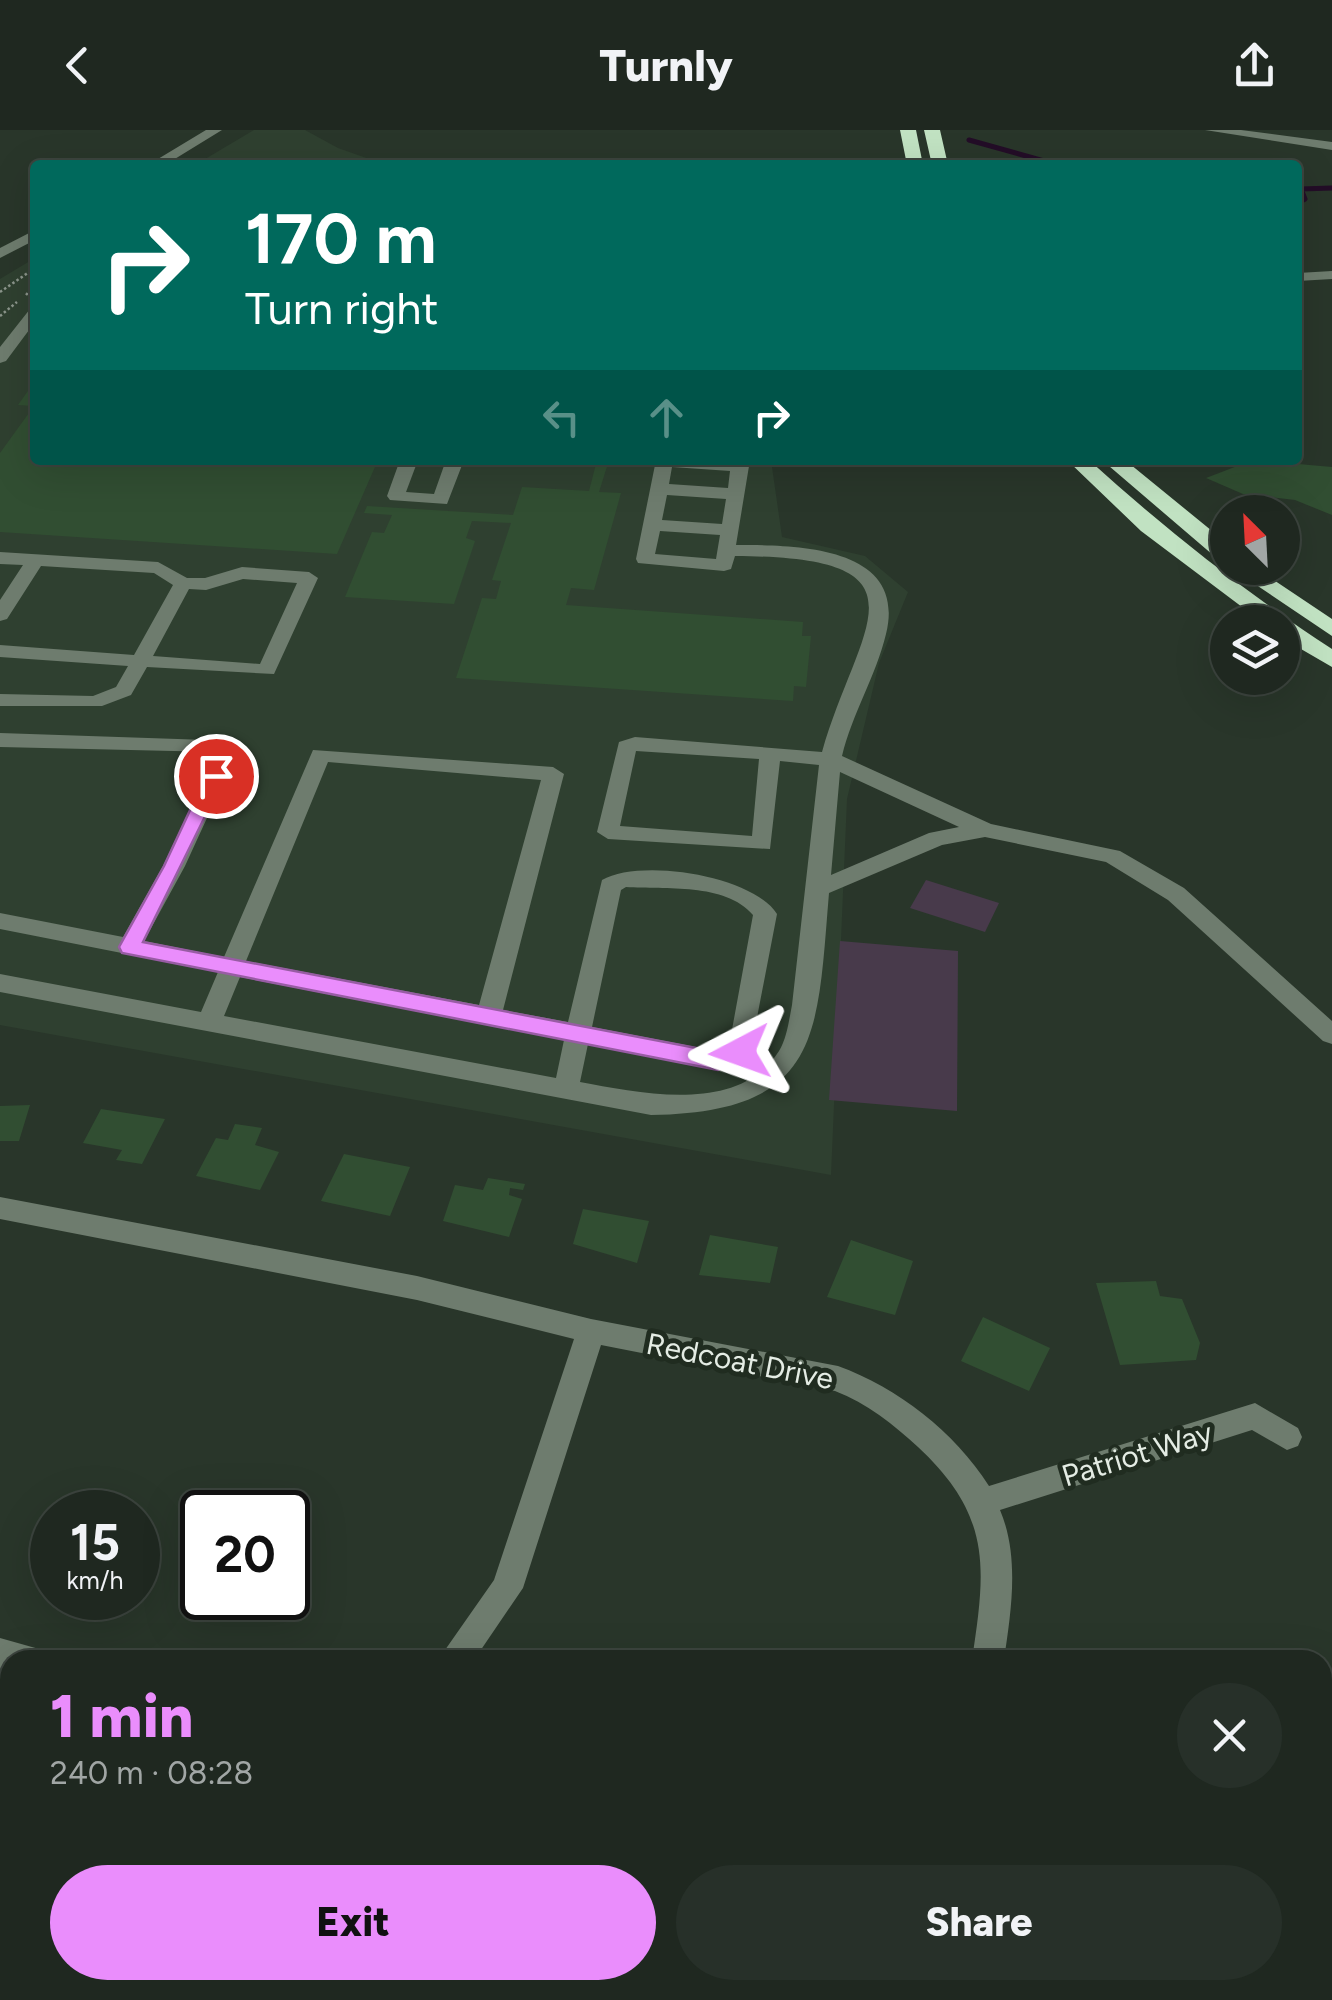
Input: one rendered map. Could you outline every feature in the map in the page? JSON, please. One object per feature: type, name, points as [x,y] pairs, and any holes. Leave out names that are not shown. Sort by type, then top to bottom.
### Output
[{"type":"highway","points":[[908,130],[914,160]]},
{"type":"highway","points":[[932,130],[939,160]]},
{"type":"highway","points":[[1082,465],[1149,526],[1254,605]]},
{"type":"highway","points":[[1118,465],[1210,541]]},
{"type":"highway","points":[[1267,585],[1332,629]]},
{"type":"highway","points":[[1300,639],[1332,660]]},
{"type":"street","points":[[164,160],[216,130]]},
{"type":"street","points":[[1212,130],[1332,146]]},
{"type":"street","points":[[0,254],[30,237]]},
{"type":"street","points":[[1302,277],[1332,275]]},
{"type":"street","points":[[0,358],[30,319]]},
{"type":"street","points":[[407,465],[396,496],[441,500],[453,465]]},
{"type":"street","points":[[664,465],[644,560],[724,565],[740,465]]},
{"type":"street","points":[[659,489],[736,494]]},
{"type":"street","points":[[0,983],[652,1106],[696,1105],[732,1097],[766,1081],[792,1054],[803,1012],[830,759],[877,631],[881,616],[878,596],[862,577],[825,558],[652,525]]},
{"type":"street","points":[[0,558],[158,568],[183,583],[206,584],[242,574],[309,578],[267,670],[0,652]]},
{"type":"street","points":[[0,614],[36,560]]},
{"type":"street","points":[[0,700],[94,702],[124,691],[183,583]]},
{"type":"street","points":[[0,740],[230,746],[174,866],[130,947]]},
{"type":"street","points":[[770,754],[762,844],[608,832],[626,748],[635,744],[770,754],[830,759],[985,830],[1112,856],[1176,894],[1332,1035]]},
{"type":"street","points":[[209,1022],[320,755],[553,774],[489,1014]]},
{"type":"street","points":[[816,890],[937,838],[985,830]]},
{"type":"street","points":[[0,921],[489,1014],[580,1033],[718,1061],[740,1052],[765,914],[758,901],[738,890],[721,888],[622,879],[610,886],[580,1033],[566,1089]]},
{"type":"street","name":"Redcoat Drive","points":[[0,1208],[416,1288],[590,1331],[842,1380],[893,1407],[934,1442],[982,1502],[993,1548],[995,1615],[990,1650]]},
{"type":"street","points":[[461,1650],[507,1588],[590,1331]]},
{"type":"street","name":"Patriot Way","points":[[982,1502],[1255,1416],[1287,1436]]},
{"type":"path","points":[[0,292],[30,271]]},
{"type":"shaded area","points":[[254,130],[305,130],[372,160],[203,160]]},
{"type":"shaded area","points":[[30,261],[30,465],[772,465],[782,537],[865,556],[908,592],[879,663],[847,799],[831,1175],[0,1025],[0,279]]},
{"type":"shaded area","points":[[926,880],[999,903],[985,932],[910,908]]},
{"type":"shaded area","points":[[840,941],[958,951],[957,1111],[829,1100]]},
{"type":"building","points":[[30,388],[30,406],[18,405]]},
{"type":"building","points":[[30,412],[30,465],[376,465],[337,554],[0,532],[0,453]]},
{"type":"building","points":[[596,465],[607,465],[599,492],[621,493],[594,590],[571,588],[566,605],[803,622],[802,636],[811,636],[806,687],[794,686],[793,701],[456,678],[482,598],[496,599],[501,581],[492,580],[511,523],[472,521],[466,538],[475,541],[454,604],[345,597],[372,532],[384,533],[392,515],[364,513],[367,506],[513,515],[522,487],[589,491]]},
{"type":"building","points":[[1240,465],[1332,467],[1332,515],[1300,502],[1300,495],[1243,494],[1206,478]]},
{"type":"building","points":[[30,1105],[19,1141],[0,1141],[0,1106]]},
{"type":"building","points":[[101,1109],[165,1119],[142,1164],[116,1160],[122,1150],[83,1143]]},
{"type":"building","points":[[235,1124],[262,1128],[255,1145],[279,1152],[260,1190],[196,1176],[216,1138],[228,1140]]},
{"type":"building","points":[[344,1154],[410,1167],[390,1216],[321,1201]]},
{"type":"building","points":[[488,1178],[525,1184],[523,1190],[510,1188],[509,1195],[522,1199],[509,1237],[443,1221],[455,1185],[483,1190]]},
{"type":"building","points":[[583,1209],[649,1221],[637,1263],[573,1244]]},
{"type":"building","points":[[710,1235],[778,1247],[770,1283],[699,1275]]},
{"type":"building","points":[[851,1240],[913,1261],[895,1315],[827,1297]]},
{"type":"building","points":[[1156,1281],[1160,1296],[1182,1299],[1200,1343],[1196,1360],[1120,1365],[1096,1283]]},
{"type":"building","points":[[983,1317],[1050,1348],[1029,1391],[961,1361]]},
{"type":"waterway","points":[[969,140],[1040,160]]},
{"type":"waterway","points":[[1302,189],[1332,188]]},
{"type":"waterway","points":[[1302,192],[1302,201]]},
{"type":"route","points":[[216,776],[130,947],[718,1061],[740,1052]]}]
